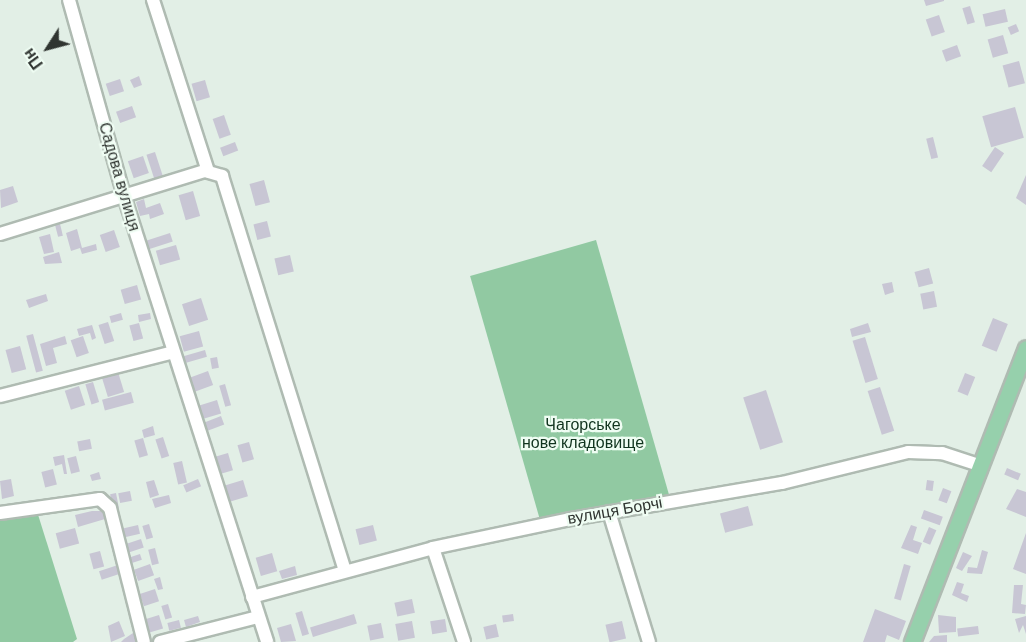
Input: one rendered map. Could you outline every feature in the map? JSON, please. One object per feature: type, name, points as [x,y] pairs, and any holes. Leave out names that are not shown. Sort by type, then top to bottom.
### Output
[{"type":"main road","points":[[912,642],[1026,348]]},
{"type":"street","name":"Садова вулиця","points":[[69,0],[125,199],[267,642]]},
{"type":"street","points":[[153,0],[208,171]]},
{"type":"street","points":[[0,234],[125,199],[208,171],[220,174],[229,189],[345,570]]},
{"type":"street","points":[[0,396],[174,352]]},
{"type":"street","name":"вулиця Борчі","points":[[252,597],[433,548],[609,512],[782,483],[917,451],[942,453],[980,465]]},
{"type":"street","points":[[0,513],[99,499],[110,508],[144,642]]},
{"type":"street","points":[[609,512],[649,642]]},
{"type":"street","points":[[433,548],[464,642]]},
{"type":"street","points":[[160,642],[258,617]]},
{"type":"green space","name":"Чагорське нове кладовище","points":[[596,240],[670,497],[544,533],[470,276]]},
{"type":"green space","points":[[35,505],[77,639],[73,642],[0,642],[0,511]]},
{"type":"building","points":[[924,0],[944,0],[944,1],[926,6]]},
{"type":"building","points":[[970,6],[975,22],[967,25],[962,8]]},
{"type":"building","points":[[1005,9],[1008,22],[986,27],[983,14]]},
{"type":"building","points":[[939,15],[945,32],[932,37],[926,20]]},
{"type":"building","points":[[1016,24],[1019,31],[1011,35],[1008,28]]},
{"type":"building","points":[[1003,35],[1008,53],[993,58],[988,39]]},
{"type":"building","points":[[957,45],[961,56],[946,62],[942,50]]},
{"type":"building","points":[[1019,61],[1025,83],[1009,88],[1003,65]]},
{"type":"building","points":[[139,76],[142,85],[134,88],[130,80]]},
{"type":"building","points":[[120,79],[124,91],[110,96],[106,84]]},
{"type":"building","points":[[205,80],[210,97],[197,101],[192,84]]},
{"type":"building","points":[[132,106],[136,117],[120,123],[116,112]]},
{"type":"building","points":[[1015,107],[1024,138],[991,147],[982,116]]},
{"type":"building","points":[[224,115],[231,135],[219,139],[213,119]]},
{"type":"building","points":[[933,137],[938,157],[931,159],[926,139]]},
{"type":"building","points":[[235,142],[238,150],[223,156],[220,148]]},
{"type":"building","points":[[995,147],[1004,153],[991,172],[982,166]]},
{"type":"building","points":[[155,152],[164,180],[155,182],[146,155]]},
{"type":"building","points":[[143,156],[149,173],[134,178],[128,161]]},
{"type":"building","points":[[1026,175],[1026,205],[1016,198]]},
{"type":"building","points":[[264,180],[270,202],[255,206],[250,184]]},
{"type":"building","points":[[13,186],[18,202],[1,208],[0,190]]},
{"type":"building","points":[[193,191],[200,216],[186,220],[179,195]]},
{"type":"building","points":[[144,199],[146,208],[160,203],[164,214],[150,219],[149,214],[140,216],[136,202]]},
{"type":"building","points":[[267,221],[271,237],[257,240],[253,224]]},
{"type":"building","points":[[60,224],[63,236],[58,237],[55,225]]},
{"type":"building","points":[[77,229],[82,248],[96,244],[97,250],[82,254],[80,248],[71,251],[66,233]]},
{"type":"building","points":[[114,230],[120,247],[106,252],[100,235]]},
{"type":"building","points":[[170,233],[173,242],[148,250],[145,241]]},
{"type":"building","points":[[50,234],[54,252],[44,254],[39,237]]},
{"type":"building","points":[[176,245],[180,259],[160,265],[156,251]]},
{"type":"building","points":[[59,252],[62,263],[45,264],[43,257]]},
{"type":"building","points":[[290,255],[294,272],[278,275],[274,259]]},
{"type":"building","points":[[929,268],[933,283],[919,287],[915,272]]},
{"type":"building","points":[[892,282],[894,292],[885,295],[882,284]]},
{"type":"building","points":[[137,285],[141,299],[125,304],[121,290]]},
{"type":"building","points":[[934,291],[937,307],[923,309],[920,294]]},
{"type":"building","points":[[46,294],[48,301],[29,308],[26,300]]},
{"type":"building","points":[[201,298],[208,320],[189,326],[182,304]]},
{"type":"building","points":[[121,313],[123,320],[111,323],[109,316]]},
{"type":"building","points":[[150,313],[151,319],[139,322],[138,315]]},
{"type":"building","points":[[993,318],[1008,324],[997,352],[982,346]]},
{"type":"building","points":[[108,322],[114,341],[105,344],[98,325]]},
{"type":"building","points":[[139,323],[143,338],[133,341],[129,326]]},
{"type":"building","points":[[868,323],[871,332],[852,337],[850,329]]},
{"type":"building","points":[[92,325],[96,338],[92,340],[90,333],[79,336],[77,329]]},
{"type":"building","points":[[199,331],[203,346],[184,352],[180,336]]},
{"type":"building","points":[[33,334],[43,371],[36,373],[26,336]]},
{"type":"building","points":[[65,336],[67,344],[53,348],[57,363],[46,366],[40,344]]},
{"type":"building","points":[[83,336],[89,353],[77,357],[71,340]]},
{"type":"building","points":[[865,337],[878,379],[865,383],[853,341]]},
{"type":"building","points":[[20,346],[26,369],[12,373],[6,350]]},
{"type":"building","points":[[205,350],[207,357],[182,364],[180,357]]},
{"type":"building","points":[[217,357],[219,368],[212,369],[210,358]]},
{"type":"building","points":[[208,371],[213,385],[193,392],[188,378]]},
{"type":"building","points":[[118,372],[124,392],[108,397],[102,377]]},
{"type":"building","points":[[965,373],[975,377],[968,396],[958,392]]},
{"type":"building","points":[[93,382],[99,402],[91,404],[85,384]]},
{"type":"building","points":[[225,384],[231,405],[225,407],[219,386]]},
{"type":"building","points":[[79,386],[85,405],[71,410],[65,391]]},
{"type":"building","points":[[880,387],[894,431],[882,435],[868,391]]},
{"type":"building","points":[[766,390],[783,442],[760,450],[743,397]]},
{"type":"building","points":[[131,392],[134,403],[105,410],[102,400]]},
{"type":"building","points":[[217,400],[221,413],[201,420],[197,406]]},
{"type":"building","points":[[221,416],[224,424],[204,432],[200,424]]},
{"type":"building","points":[[153,426],[155,435],[144,438],[142,430]]},
{"type":"building","points":[[163,437],[169,456],[162,458],[155,439]]},
{"type":"building","points":[[143,438],[148,455],[139,458],[134,440]]},
{"type":"building","points":[[90,439],[92,449],[79,451],[77,441]]},
{"type":"building","points":[[249,442],[254,459],[242,463],[237,445]]},
{"type":"building","points":[[228,453],[233,470],[218,475],[213,457]]},
{"type":"building","points":[[64,455],[67,474],[64,474],[62,464],[55,466],[53,457]]},
{"type":"building","points":[[76,456],[80,472],[71,474],[67,458]]},
{"type":"building","points":[[182,461],[187,482],[178,484],[173,463]]},
{"type":"building","points":[[1007,468],[1021,474],[1018,480],[1004,474]]},
{"type":"building","points":[[53,469],[57,485],[45,487],[41,472]]},
{"type":"building","points":[[99,472],[101,479],[92,481],[90,475]]},
{"type":"building","points":[[11,479],[14,496],[2,499],[0,481]]},
{"type":"building","points":[[198,479],[201,486],[186,493],[183,485]]},
{"type":"building","points":[[154,480],[159,495],[150,498],[146,482]]},
{"type":"building","points":[[243,480],[248,496],[230,502],[225,486]]},
{"type":"building","points":[[927,480],[934,481],[933,491],[926,490]]},
{"type":"building","points":[[943,488],[951,491],[947,503],[938,500]]},
{"type":"building","points":[[1017,489],[1026,492],[1026,517],[1006,509]]},
{"type":"building","points":[[130,491],[132,501],[120,503],[118,493]]},
{"type":"building","points":[[116,493],[119,508],[113,509],[110,494]]},
{"type":"building","points":[[169,495],[171,503],[155,508],[152,499]]},
{"type":"building","points":[[748,506],[753,525],[725,533],[720,514]]},
{"type":"building","points":[[924,510],[943,517],[940,525],[921,518]]},
{"type":"building","points":[[104,511],[105,519],[78,527],[75,515]]},
{"type":"building","points":[[149,524],[153,537],[146,539],[142,526]]},
{"type":"building","points":[[138,525],[140,534],[121,538],[119,529]]},
{"type":"building","points":[[373,525],[377,541],[359,545],[356,529]]},
{"type":"building","points":[[911,525],[917,527],[913,540],[922,543],[918,554],[901,548]]},
{"type":"building","points":[[929,527],[936,530],[930,545],[923,542]]},
{"type":"building","points":[[75,528],[79,543],[60,549],[56,533]]},
{"type":"building","points":[[1026,533],[1026,574],[1013,569]]},
{"type":"building","points":[[141,539],[144,548],[130,552],[127,544]]},
{"type":"building","points":[[155,548],[159,564],[152,565],[148,550]]},
{"type":"building","points":[[982,550],[988,552],[982,574],[967,573],[968,567],[977,568]]},
{"type":"building","points":[[100,551],[104,566],[94,569],[89,554]]},
{"type":"building","points":[[963,552],[972,556],[962,571],[956,568]]},
{"type":"building","points":[[272,553],[277,571],[261,576],[256,558]]},
{"type":"building","points":[[140,554],[142,560],[127,565],[125,559]]},
{"type":"building","points":[[150,564],[154,575],[138,581],[134,570]]},
{"type":"building","points":[[904,564],[911,566],[901,601],[894,599]]},
{"type":"building","points":[[118,565],[121,574],[102,580],[99,571]]},
{"type":"building","points":[[295,566],[297,575],[282,579],[279,571]]},
{"type":"building","points":[[160,577],[163,589],[158,590],[154,579]]},
{"type":"building","points":[[957,582],[964,584],[961,593],[969,596],[967,602],[952,595]]},
{"type":"building","points":[[1014,585],[1023,585],[1021,604],[1026,605],[1025,614],[1012,613]]},
{"type":"building","points":[[155,589],[159,601],[144,606],[140,594]]},
{"type":"building","points":[[412,599],[415,613],[397,616],[394,603]]},
{"type":"building","points":[[168,604],[172,617],[165,619],[161,606]]},
{"type":"building","points":[[875,609],[906,621],[899,640],[887,635],[885,642],[863,642]]},
{"type":"building","points":[[302,611],[309,634],[302,636],[295,613]]},
{"type":"building","points":[[354,614],[357,624],[313,637],[310,627]]},
{"type":"building","points":[[513,614],[514,621],[503,622],[502,616]]},
{"type":"building","points":[[159,615],[163,628],[148,633],[144,620]]},
{"type":"building","points":[[938,615],[956,617],[956,632],[939,633]]},
{"type":"building","points":[[198,616],[200,622],[186,627],[184,620]]},
{"type":"building","points":[[1026,616],[1026,634],[1023,625],[1019,633],[1015,619]]},
{"type":"building","points":[[445,619],[447,632],[432,634],[430,621]]},
{"type":"building","points":[[179,620],[181,628],[169,631],[167,623]]},
{"type":"building","points":[[119,621],[125,636],[111,642],[108,626]]},
{"type":"building","points":[[412,621],[415,638],[398,641],[395,624]]},
{"type":"building","points":[[622,621],[626,639],[609,642],[605,625]]},
{"type":"building","points":[[381,623],[384,638],[370,640],[367,626]]},
{"type":"building","points":[[291,624],[296,641],[281,642],[277,628]]},
{"type":"building","points":[[496,624],[499,637],[486,640],[483,627]]},
{"type":"building","points":[[978,626],[979,634],[958,636],[957,629]]},
{"type":"building","points":[[133,633],[138,642],[121,642],[124,639]]},
{"type":"building","points":[[947,635],[947,642],[929,642],[934,636]]}]
